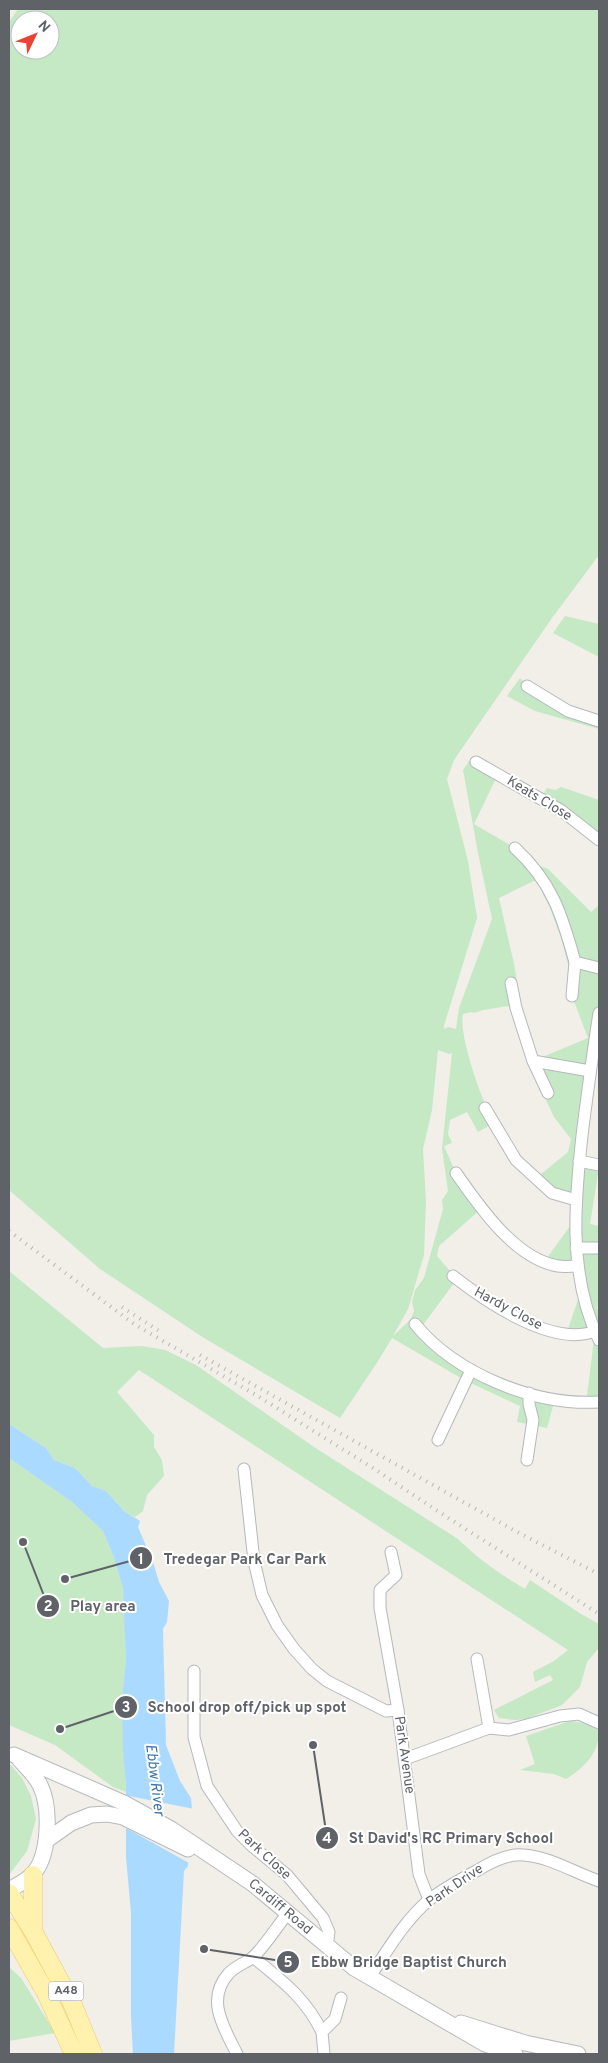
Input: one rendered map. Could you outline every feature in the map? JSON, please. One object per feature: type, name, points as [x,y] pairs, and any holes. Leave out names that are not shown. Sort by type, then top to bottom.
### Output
[{"type":"main road","name":"Cardiff Road","points":[[12,1752],[123,1810],[161,1837],[226,1866],[253,1884],[288,1912],[327,1948],[369,1978],[486,2044],[515,2054]]},
{"type":"main road","points":[[9,1892],[33,1874],[47,1840],[47,1812],[40,1786],[31,1772],[12,1752]]},
{"type":"main road","name":"Cardiff Road","points":[[47,1840],[71,1823],[91,1815],[123,1810]]},
{"type":"main road","name":"A48","points":[[33,1874],[33,1932]]},
{"type":"main road","name":"A48","points":[[9,1892],[73,2005],[93,2054]]},
{"type":"main road","name":"A48","points":[[9,1928],[46,1993],[74,2054]]},
{"type":"main road","name":"A48","points":[[9,1940],[26,1956]]},
{"type":"main road","name":"Cardiff Road","points":[[434,2014],[525,2043],[578,2054]]},
{"type":"street","points":[[527,686],[568,711],[599,721]]},
{"type":"street","name":"Keats Close","points":[[476,762],[548,802],[599,840]]},
{"type":"street","points":[[515,848],[532,863],[554,896],[563,918],[575,962],[572,996]]},
{"type":"street","points":[[575,962],[599,968]]},
{"type":"street","points":[[511,982],[516,1008],[533,1061],[548,1094]]},
{"type":"street","points":[[597,1336],[577,1266],[576,1200],[590,1071],[596,1050],[599,1013]]},
{"type":"street","points":[[533,1061],[590,1071]]},
{"type":"street","points":[[485,1108],[516,1160],[552,1193],[576,1200]]},
{"type":"street","points":[[579,1161],[599,1165]]},
{"type":"street","points":[[456,1173],[486,1216],[510,1239],[535,1258],[544,1262],[559,1266],[577,1266]]},
{"type":"street","points":[[576,1248],[599,1248]]},
{"type":"street","name":"Hardy Close","points":[[453,1276],[475,1293],[538,1327],[573,1336],[597,1336]]},
{"type":"street","points":[[415,1324],[445,1354],[471,1370],[529,1393],[571,1402],[599,1402]]},
{"type":"street","points":[[438,1440],[471,1370]]},
{"type":"street","points":[[527,1460],[533,1420],[529,1404],[529,1393]]},
{"type":"street","points":[[244,1469],[254,1561],[262,1594],[277,1625],[294,1649],[312,1669],[327,1681],[386,1711],[398,1710]]},
{"type":"street","name":"Park Avenue","points":[[391,1552],[396,1575],[380,1590],[380,1608],[398,1710],[419,1874],[429,1900]]},
{"type":"street","points":[[477,1660],[488,1728]]},
{"type":"street","name":"Park Close","points":[[194,1671],[194,1737],[207,1786],[237,1831],[287,1875],[322,1918],[329,1932],[327,1948]]},
{"type":"street","points":[[405,1760],[488,1728],[508,1730],[560,1716],[579,1714],[599,1723]]},
{"type":"street","name":"Park Drive","points":[[369,1978],[402,1930],[429,1900],[493,1861],[523,1854],[538,1857],[599,1881]]},
{"type":"street","points":[[236,2054],[217,2011],[217,1996],[230,1972],[253,1957],[288,1912]]},
{"type":"street","points":[[253,1957],[303,2000],[313,2013],[322,2032],[324,2054]]},
{"type":"street","points":[[322,2032],[335,2019],[341,1998]]},
{"type":"green space","points":[[18,9],[599,9],[599,555],[552,618],[454,760],[447,779],[468,861],[477,918],[443,1029],[449,1027],[456,1029],[459,1008],[492,919],[463,770],[471,758],[498,774],[474,824],[515,848],[532,863],[548,869],[591,912],[599,905],[599,1051],[593,1050],[579,1161],[599,1168],[590,1224],[599,1226],[599,1298],[597,1309],[599,1309],[599,1402],[586,1403],[595,1332],[566,1335],[582,1288],[577,1266],[544,1262],[576,1218],[576,1200],[535,1179],[568,1152],[571,1139],[554,1117],[544,1096],[533,1061],[588,1038],[572,996],[569,968],[561,938],[550,908],[536,880],[499,898],[521,1004],[463,1014],[462,1024],[468,1053],[478,1086],[494,1123],[478,1132],[467,1112],[450,1120],[448,1134],[452,1143],[444,1146],[456,1173],[481,1209],[439,1246],[437,1256],[457,1279],[420,1329],[471,1370],[555,1399],[547,1428],[517,1422],[520,1406],[466,1381],[392,1338],[340,1418],[204,1338],[100,1269],[9,1190],[9,22],[10,21],[10,60],[60,60],[60,10]],"holes":[[[438,1050],[449,1054],[452,1053],[442,1149],[448,1191],[442,1200],[443,1209],[424,1278],[415,1290],[412,1302],[414,1311],[411,1319],[393,1336],[408,1309],[424,1255],[426,1202],[423,1149],[432,1110]]]},
{"type":"green space","points":[[565,616],[599,624],[599,657],[553,633]]},
{"type":"green space","points":[[520,678],[527,686],[599,721],[599,729],[535,711],[507,696]]},
{"type":"green space","points":[[561,787],[599,800],[599,840],[541,798],[547,788],[555,790]]},
{"type":"green space","points":[[9,1271],[103,1348],[142,1346],[165,1350],[196,1365],[314,1447],[458,1539],[481,1560],[507,1578],[525,1589],[530,1580],[599,1624],[599,1648],[587,1662],[580,1687],[562,1705],[526,1719],[499,1718],[494,1710],[553,1680],[550,1675],[535,1682],[533,1672],[554,1661],[568,1650],[139,1370],[117,1392],[154,1435],[154,1447],[162,1460],[164,1476],[147,1495],[143,1511],[135,1517],[124,1511],[106,1491],[92,1486],[75,1468],[54,1460],[46,1448],[9,1424]]},
{"type":"green space","points":[[9,1458],[72,1502],[103,1531],[113,1555],[123,1588],[125,1618],[126,1660],[122,1698],[126,1792],[113,1787],[55,1745],[9,1725]]},
{"type":"green space","points":[[570,1721],[585,1723],[599,1731],[593,1753],[579,1770],[566,1779],[554,1774],[520,1770],[535,1764],[526,1736]]},
{"type":"green space","points":[[9,1763],[22,1778],[31,1796],[36,1819],[27,1851],[9,1875]]},
{"type":"green space","points":[[9,1967],[21,1978],[55,2033],[9,2041]]},
{"type":"water","name":"Ebbw River","points":[[9,1424],[46,1448],[54,1460],[75,1468],[92,1486],[106,1491],[124,1511],[140,1521],[138,1527],[153,1562],[159,1582],[169,1601],[167,1622],[163,1629],[166,1745],[180,1781],[191,1798],[192,1808],[188,1866],[184,1871],[174,2054],[133,2054],[131,1913],[126,1857],[126,1786],[123,1749],[122,1698],[126,1660],[123,1588],[103,1531],[72,1502],[9,1458]]},
{"type":"pier","points":[[124,1795],[194,1809],[191,1864],[124,1827]]},
{"type":"railway","points":[[9,1231],[134,1324],[256,1395],[599,1614]]},
{"type":"railway","points":[[122,1307],[159,1331]]},
{"type":"railway","points":[[200,1355],[519,1533],[599,1574]]},
{"type":"place","name":"Play area","points":[[23,1542]]},
{"type":"place","name":"Tredegar Park Car Park","points":[[65,1579]]},
{"type":"place","name":"School drop off/pick up spot","points":[[60,1729]]},
{"type":"place","name":"St David's RC Primary School","points":[[313,1745]]},
{"type":"place","name":"Ebbw Bridge Baptist Church","points":[[204,1949]]}]
